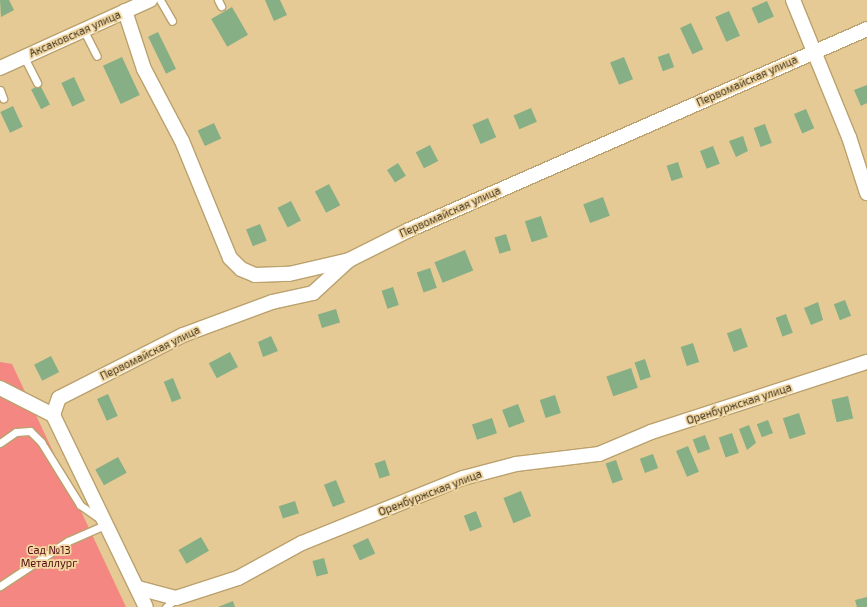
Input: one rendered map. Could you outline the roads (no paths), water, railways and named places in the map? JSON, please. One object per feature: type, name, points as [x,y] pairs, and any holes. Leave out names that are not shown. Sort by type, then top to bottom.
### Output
[{"type":"street","name":"Аксаковская улица","points":[[0,68],[83,29],[150,0]]},
{"type":"street","points":[[793,0],[815,51],[826,85],[849,137],[867,193]]},
{"type":"street","points":[[124,12],[144,69],[182,141],[230,258],[240,269],[255,275],[289,274],[349,260]]},
{"type":"street","name":"Первомайская улица","points":[[53,415],[59,398],[183,335],[272,302],[313,293],[349,260],[409,230],[867,29]]},
{"type":"street","name":"Оренбуржская улица","points":[[138,588],[171,602],[238,578],[302,543],[463,478],[516,464],[599,454],[651,432],[867,362]]},
{"type":"street","points":[[0,388],[53,415],[146,607]]},
{"type":"lane","points":[[160,0],[172,21]]},
{"type":"lane","points":[[83,29],[97,56]]},
{"type":"lane","points":[[24,56],[37,83]]},
{"type":"lane","points":[[0,90],[3,98]]},
{"type":"lane","points":[[0,443],[16,432],[30,431],[40,442],[80,505],[107,524]]},
{"type":"lane","points":[[0,586],[68,541],[107,524]]},
{"type":"park label","name":"Сад №13 Металлург","points":[[49,557]]}]
